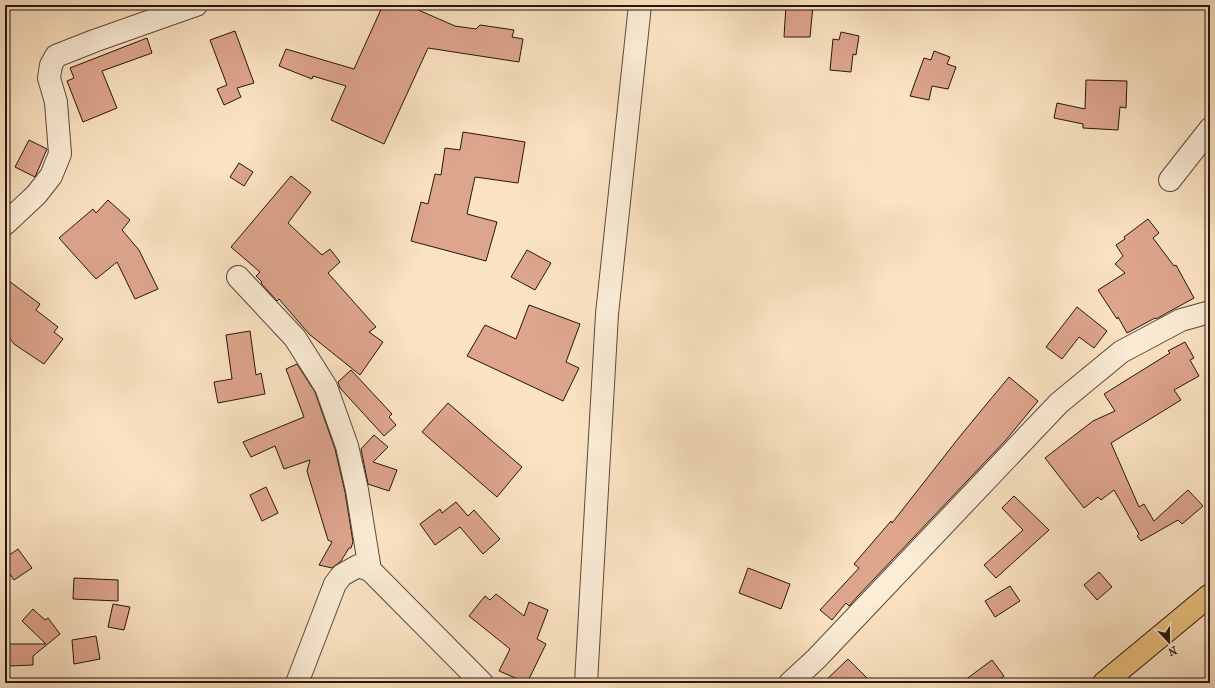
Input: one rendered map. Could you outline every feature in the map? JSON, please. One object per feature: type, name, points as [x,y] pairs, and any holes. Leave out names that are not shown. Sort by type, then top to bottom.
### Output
[{"type":"highway","points":[[1104,683],[1210,595]]},
{"type":"street","points":[[5,224],[36,195],[50,176],[60,154],[56,102],[49,78],[51,65],[56,56],[196,5]]},
{"type":"street","points":[[586,683],[607,314],[640,5]]},
{"type":"street","points":[[1170,180],[1210,129]]},
{"type":"street","points":[[238,277],[295,338],[326,387],[348,453],[357,490],[370,570]]},
{"type":"street","points":[[790,683],[821,654],[1059,403],[1121,352],[1181,320],[1210,312]]},
{"type":"street","points":[[297,683],[335,584],[342,575],[358,566],[370,570],[482,683]]},
{"type":"building","points":[[383,5],[407,5],[455,26],[476,29],[480,25],[514,30],[512,37],[523,39],[519,62],[428,48],[384,144],[331,120],[346,86],[313,76],[312,79],[279,66],[286,49],[354,69]]},
{"type":"building","points":[[786,5],[813,5],[810,37],[784,37]]},
{"type":"building","points":[[235,31],[254,83],[237,88],[241,97],[224,105],[217,89],[227,85],[210,40]]},
{"type":"building","points":[[841,32],[859,36],[856,55],[853,54],[851,72],[830,70],[833,39],[839,40]]},
{"type":"building","points":[[147,38],[152,53],[102,71],[117,108],[83,122],[67,81],[74,78],[70,68]]},
{"type":"building","points":[[934,51],[950,57],[947,64],[956,67],[948,89],[932,86],[929,100],[910,96],[924,58],[931,60]]},
{"type":"building","points":[[1086,80],[1127,81],[1126,108],[1120,107],[1118,130],[1083,128],[1083,124],[1054,118],[1057,103],[1085,109]]},
{"type":"building","points":[[463,132],[525,142],[518,183],[475,177],[467,214],[497,222],[486,261],[411,241],[421,202],[428,204],[435,174],[441,175],[445,148],[460,150]]},
{"type":"building","points":[[29,140],[47,149],[35,177],[15,167]]},
{"type":"building","points":[[239,163],[253,172],[244,186],[230,177]]},
{"type":"building","points":[[291,176],[311,192],[288,223],[322,255],[330,249],[340,262],[328,273],[376,327],[369,332],[383,342],[360,375],[309,334],[279,299],[277,301],[261,283],[262,282],[256,276],[260,272],[231,247]]},
{"type":"building","points":[[108,200],[130,220],[122,230],[139,250],[158,289],[135,299],[117,262],[96,279],[59,238],[93,209],[96,213]]},
{"type":"building","points":[[1148,219],[1159,233],[1153,238],[1174,266],[1176,265],[1194,298],[1127,333],[1118,317],[1117,319],[1098,290],[1125,273],[1115,264],[1123,256],[1116,245]]},
{"type":"building","points":[[527,250],[551,263],[535,290],[511,277]]},
{"type":"building","points":[[5,278],[40,304],[36,310],[58,327],[54,332],[63,339],[44,364],[14,344],[5,332]]},
{"type":"building","points":[[529,305],[580,324],[566,362],[579,368],[563,401],[467,356],[485,325],[516,339]]},
{"type":"building","points":[[1077,307],[1107,331],[1094,348],[1079,337],[1062,359],[1046,347]]},
{"type":"building","points":[[250,331],[256,375],[261,373],[265,394],[218,403],[214,382],[232,379],[226,335]]},
{"type":"building","points":[[1185,342],[1194,358],[1190,360],[1199,376],[1174,390],[1181,400],[1111,443],[1139,507],[1144,504],[1154,521],[1188,490],[1203,506],[1182,524],[1178,520],[1141,541],[1137,536],[1139,534],[1114,490],[1101,500],[1098,497],[1084,508],[1045,458],[1093,421],[1115,411],[1104,394],[1170,353],[1168,351]]},
{"type":"building","points":[[297,364],[315,392],[335,449],[345,492],[353,542],[351,548],[349,548],[341,561],[332,568],[319,565],[332,542],[328,540],[307,471],[310,460],[284,469],[275,446],[251,457],[243,442],[304,417],[286,369]]},
{"type":"building","points":[[351,370],[392,414],[389,417],[396,425],[384,436],[340,388],[338,382]]},
{"type":"building","points":[[1009,377],[1038,401],[1006,440],[849,606],[846,603],[832,620],[820,610],[859,568],[854,564],[891,521],[892,523]]},
{"type":"building","points":[[448,403],[522,467],[497,497],[422,432]]},
{"type":"building","points":[[374,435],[388,447],[373,462],[397,470],[389,491],[368,484],[361,449]]},
{"type":"building","points":[[266,487],[278,513],[262,521],[250,495]]},
{"type":"building","points":[[1014,496],[1049,530],[996,578],[984,565],[1023,530],[1002,508]]},
{"type":"building","points":[[456,502],[468,516],[474,510],[500,539],[483,554],[460,527],[435,545],[420,524],[440,509],[442,513]]},
{"type":"building","points":[[18,549],[32,568],[14,580],[5,567],[5,558]]},
{"type":"building","points":[[748,568],[790,584],[781,609],[739,593]]},
{"type":"building","points":[[1099,572],[1112,587],[1097,600],[1084,585]]},
{"type":"building","points":[[74,578],[118,580],[118,601],[73,599]]},
{"type":"building","points":[[1010,586],[1020,601],[995,617],[985,601]]},
{"type":"building","points":[[496,594],[524,616],[529,602],[548,610],[537,639],[546,644],[527,683],[499,671],[510,649],[469,616],[485,596],[490,600]]},
{"type":"building","points":[[113,604],[130,607],[124,630],[108,627]]},
{"type":"building","points":[[33,609],[45,620],[48,618],[60,634],[33,656],[33,665],[9,666],[9,644],[46,644],[22,621]]},
{"type":"building","points":[[96,636],[100,659],[74,664],[72,640]]},
{"type":"building","points":[[848,659],[872,683],[823,683]]},
{"type":"building","points":[[992,660],[1004,676],[995,683],[961,683]]}]
